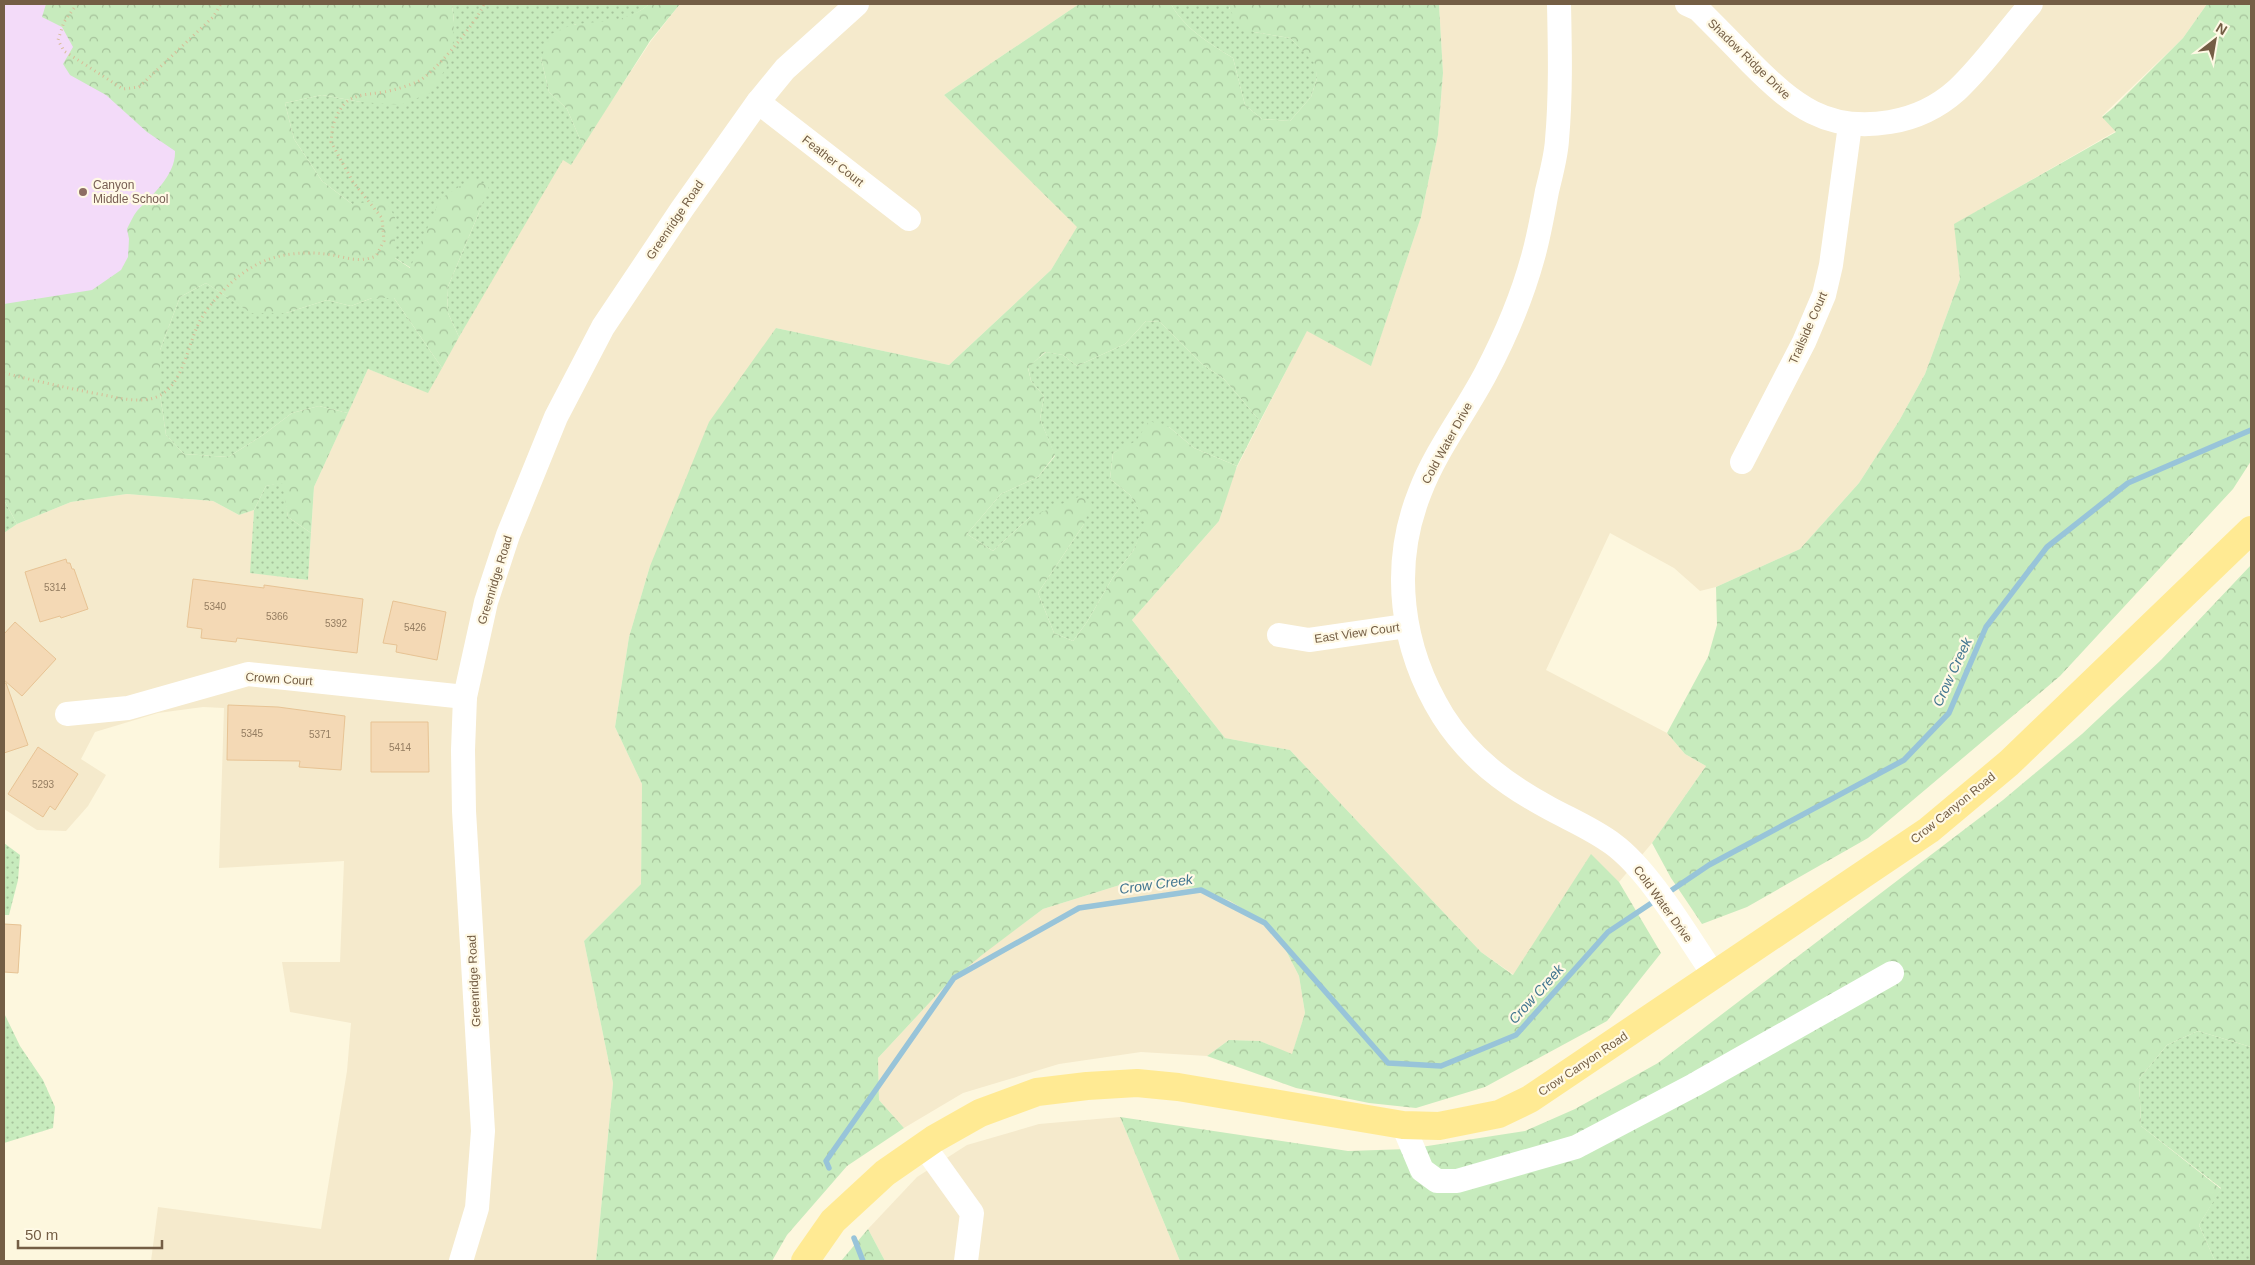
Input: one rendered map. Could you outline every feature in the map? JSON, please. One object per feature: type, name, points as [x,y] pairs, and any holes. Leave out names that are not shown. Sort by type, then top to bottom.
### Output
[{"type":"main road","name":"Crow Canyon Road","points":[[805,1261],[833,1221],[884,1173],[924,1146],[980,1113],[1037,1092],[1136,1083],[1178,1087],[1404,1125],[1439,1126],[1499,1114],[1530,1099],[1929,830],[2009,763],[2251,530]]},
{"type":"street","name":"Greenridge Road","points":[[461,1261],[477,1208],[483,1131],[464,811],[463,750],[466,697],[486,602],[508,535],[560,409],[603,327],[682,209],[758,102],[785,69],[857,4]]},
{"type":"street","name":"Cold Water Drive","points":[[1559,4],[1560,69],[1557,144],[1533,258],[1510,323],[1486,373],[1435,460],[1420,492],[1407,529],[1403,578],[1406,626],[1420,669],[1432,697],[1454,732],[1467,747],[1505,781],[1544,806],[1595,832],[1616,846],[1652,886],[1714,975]]},
{"type":"street","name":"Shadow Ridge Drive","points":[[1687,4],[1698,10],[1782,94],[1807,111],[1850,125],[1879,124],[1909,119],[1945,100],[1968,78],[2031,4]]},
{"type":"street","name":"Feather Court","points":[[758,102],[909,219]]},
{"type":"street","name":"Trailside Court","points":[[1742,462],[1804,342],[1824,295],[1831,265],[1850,125]]},
{"type":"street","name":"East View Court","points":[[1279,635],[1309,640],[1406,626]]},
{"type":"street","name":"Crown Court","points":[[67,714],[128,708],[248,674],[466,697]]},
{"type":"street","points":[[1404,1125],[1422,1170],[1437,1181],[1457,1182],[1576,1147],[1694,1086],[1892,973]]},
{"type":"street","points":[[924,1146],[972,1213],[966,1261]]},
{"type":"path","points":[[77,4],[64,22],[58,40],[64,51],[124,90],[139,87],[213,17],[221,4]]},
{"type":"path","points":[[4,373],[67,389],[131,400],[150,399],[169,390],[178,375],[201,320],[226,288],[255,265],[287,254],[323,254],[364,261],[376,256],[384,240],[382,218],[353,182],[331,142],[335,120],[344,104],[356,95],[385,92],[419,81],[448,53],[467,30],[484,4]]},
{"type":"shaded area","name":"Canyon Middle School","points":[[4,4],[106,4],[187,149],[116,280],[78,307],[4,320]]},
{"type":"shaded area","points":[[680,4],[1079,4],[944,95],[1078,227],[1051,270],[949,365],[776,328],[650,566],[629,637],[615,727],[642,784],[641,884],[584,941],[613,1083],[596,1261],[151,1261],[158,1207],[321,1229],[347,1071],[351,1023],[290,1012],[282,962],[340,962],[344,861],[219,868],[224,708],[203,707],[158,713],[95,732],[81,759],[106,775],[88,806],[66,831],[37,830],[4,809],[4,533],[17,524],[71,502],[127,494],[213,501],[239,515],[254,510],[251,573],[308,580],[314,487],[368,369],[428,392],[497,269],[563,159],[570,164],[651,41]]},
{"type":"shaded area","points":[[1439,4],[2207,4],[2183,38],[2102,116],[2116,131],[1955,224],[1960,279],[1925,374],[1899,421],[1859,483],[1800,549],[1716,587],[1700,591],[1674,568],[1610,533],[1546,670],[1667,733],[1685,754],[1706,766],[1652,843],[1619,882],[1591,855],[1514,975],[1481,952],[1290,750],[1225,738],[1132,620],[1219,521],[1233,475],[1307,330],[1371,365],[1421,217],[1438,135],[1443,73]]},
{"type":"shaded area","points":[[1123,884],[1196,888],[1230,901],[1261,920],[1279,937],[1299,976],[1305,1013],[1292,1055],[1260,1041],[1229,1040],[1207,1056],[1141,1052],[1059,1064],[963,1093],[904,1128],[879,1100],[878,1058],[946,985],[981,955],[1043,909]]},
{"type":"shaded area","points":[[1120,1117],[1180,1261],[885,1261],[868,1229],[917,1177],[967,1145],[1039,1124]]},
{"type":"green space","points":[[46,4],[452,4],[454,22],[452,59],[430,93],[400,105],[361,102],[322,95],[285,103],[294,139],[322,181],[352,204],[385,200],[395,217],[395,258],[410,268],[440,199],[471,179],[489,186],[447,289],[448,313],[459,337],[442,368],[394,298],[372,298],[351,306],[327,300],[286,313],[251,313],[206,283],[180,297],[160,350],[160,394],[166,435],[184,454],[228,457],[263,435],[292,413],[319,406],[348,413],[314,487],[311,533],[288,517],[282,483],[266,486],[254,510],[239,515],[213,501],[127,494],[71,502],[17,524],[4,500],[4,304],[92,290],[121,270],[128,257],[129,239],[127,229],[137,211],[162,184],[172,168],[175,151],[147,132],[106,95],[70,75],[63,64],[73,47],[62,27],[42,17]]},
{"type":"green space","points":[[452,4],[649,4],[633,15],[615,21],[575,24],[541,58],[549,92],[567,109],[583,146],[571,165],[563,160],[459,337],[448,313],[447,289],[488,186],[423,242],[411,268],[395,258],[395,217],[352,204],[322,181],[294,139],[285,103],[322,95],[361,102],[454,22]]},
{"type":"green space","points":[[649,4],[680,4],[650,41],[583,146],[567,109],[549,92],[541,58],[551,34],[574,25],[624,17],[641,10]]},
{"type":"green space","points":[[1079,4],[1171,4],[1176,13],[1190,28],[1233,58],[1245,105],[1262,119],[1290,121],[1311,97],[1317,78],[1315,64],[1290,38],[1254,32],[1238,26],[1229,4],[1439,4],[1443,73],[1438,135],[1421,217],[1371,366],[1307,331],[1260,421],[1224,379],[1202,364],[1160,322],[1146,321],[1125,344],[1077,366],[1063,355],[1045,352],[1028,368],[1031,381],[1044,396],[1040,419],[1055,455],[1038,477],[1001,494],[967,534],[993,551],[1030,517],[1081,496],[1092,503],[1084,524],[1038,593],[1054,633],[1073,641],[1087,622],[1113,577],[1133,551],[1146,521],[1130,495],[1110,479],[1113,453],[1136,441],[1149,421],[1169,427],[1194,448],[1237,466],[1219,521],[1132,620],[1225,738],[1290,750],[1481,952],[1513,975],[1591,854],[1619,882],[1661,953],[1607,1021],[1485,1087],[1416,1108],[1369,1103],[1296,1088],[1207,1056],[1229,1040],[1260,1041],[1292,1054],[1305,1013],[1299,976],[1279,937],[1261,920],[1230,901],[1196,888],[1123,884],[1043,909],[946,985],[878,1058],[879,1100],[904,1128],[847,1166],[787,1235],[772,1261],[596,1261],[613,1083],[584,941],[641,884],[642,784],[615,727],[629,637],[650,566],[709,422],[776,328],[949,365],[1051,270],[1077,227],[944,95]]},
{"type":"green space","points":[[1171,4],[1229,4],[1229,8],[1254,32],[1290,38],[1316,64],[1317,78],[1311,97],[1290,121],[1262,119],[1245,105],[1233,58],[1190,28],[1176,13]]},
{"type":"green space","points":[[2207,4],[2251,4],[2251,461],[2233,489],[2060,676],[1868,838],[1747,907],[1702,924],[1671,878],[1652,843],[1706,766],[1685,754],[1667,733],[1708,657],[1717,625],[1716,587],[1800,549],[1859,483],[1899,421],[1925,374],[1960,279],[1954,224],[2116,132],[2102,117],[2183,38]]},
{"type":"green space","points":[[206,283],[252,313],[286,313],[327,300],[351,306],[372,298],[394,298],[442,368],[428,393],[368,369],[348,413],[319,406],[292,413],[263,435],[228,457],[184,454],[166,435],[160,394],[160,350],[180,297]]},
{"type":"green space","points":[[1146,321],[1160,322],[1202,364],[1224,379],[1260,421],[1237,466],[1194,448],[1169,427],[1113,453],[1110,479],[1130,495],[1147,521],[1133,551],[1113,577],[1087,622],[1073,641],[1054,633],[1038,593],[1084,524],[1030,517],[993,551],[967,534],[1001,494],[1038,477],[1055,456],[1040,419],[1044,396],[1031,381],[1028,367],[1046,352],[1063,355],[1077,366],[1125,344]]},
{"type":"green space","points":[[283,482],[288,517],[311,533],[308,580],[250,573],[254,510],[266,486]]},
{"type":"green space","points":[[4,500],[17,524],[4,533]]},
{"type":"green space","points":[[2251,565],[2251,1047],[2198,1031],[2167,1045],[2139,1079],[2141,1126],[2221,1189],[2199,1225],[2215,1261],[1180,1261],[1120,1117],[1348,1151],[1408,1149],[1525,1131],[1575,1109],[1658,1063],[2003,800],[2082,734],[2161,660]]},
{"type":"green space","points":[[4,843],[20,855],[18,880],[9,915],[4,915]]},
{"type":"green space","points":[[4,1013],[20,1046],[43,1080],[55,1107],[53,1128],[4,1143]]},
{"type":"green space","points":[[2198,1031],[2251,1047],[2251,1261],[2215,1261],[2199,1225],[2221,1188],[2141,1126],[2139,1079],[2167,1045]]},
{"type":"green space","points":[[868,1229],[885,1261],[841,1261]]},
{"type":"building","points":[[66,559],[67,563],[70,563],[72,569],[74,569],[88,609],[61,618],[60,616],[40,622],[25,572]]},
{"type":"building","points":[[193,579],[264,588],[264,585],[363,599],[357,653],[237,638],[236,642],[201,638],[202,629],[187,627]]},
{"type":"building","points":[[393,601],[446,612],[437,660],[396,652],[397,645],[383,643]]},
{"type":"building","points":[[15,622],[56,659],[22,696],[4,680],[4,634]]},
{"type":"building","points":[[4,683],[6,683],[28,745],[4,753]]},
{"type":"building","points":[[228,705],[278,707],[345,716],[341,770],[299,767],[300,761],[227,760]]},
{"type":"building","points":[[371,722],[428,722],[429,772],[371,772]]},
{"type":"building","points":[[38,747],[78,774],[55,810],[50,806],[43,817],[8,794]]},
{"type":"building","points":[[4,924],[21,925],[18,973],[4,972]]},
{"type":"waterway","name":"Crow Creek","points":[[1666,894],[1709,865],[1904,760],[1949,713],[1986,627],[2047,547],[2128,483],[2251,430]]},
{"type":"waterway","name":"Crow Creek","points":[[829,1168],[826,1161],[954,978],[1079,908],[1201,890],[1265,923],[1388,1063],[1441,1066],[1516,1035],[1608,932],[1656,900]]},
{"type":"waterway","name":"Crow Creek","points":[[854,1238],[863,1261]]},
{"type":"place","name":"Canyon Middle School","points":[[83,192]]}]
